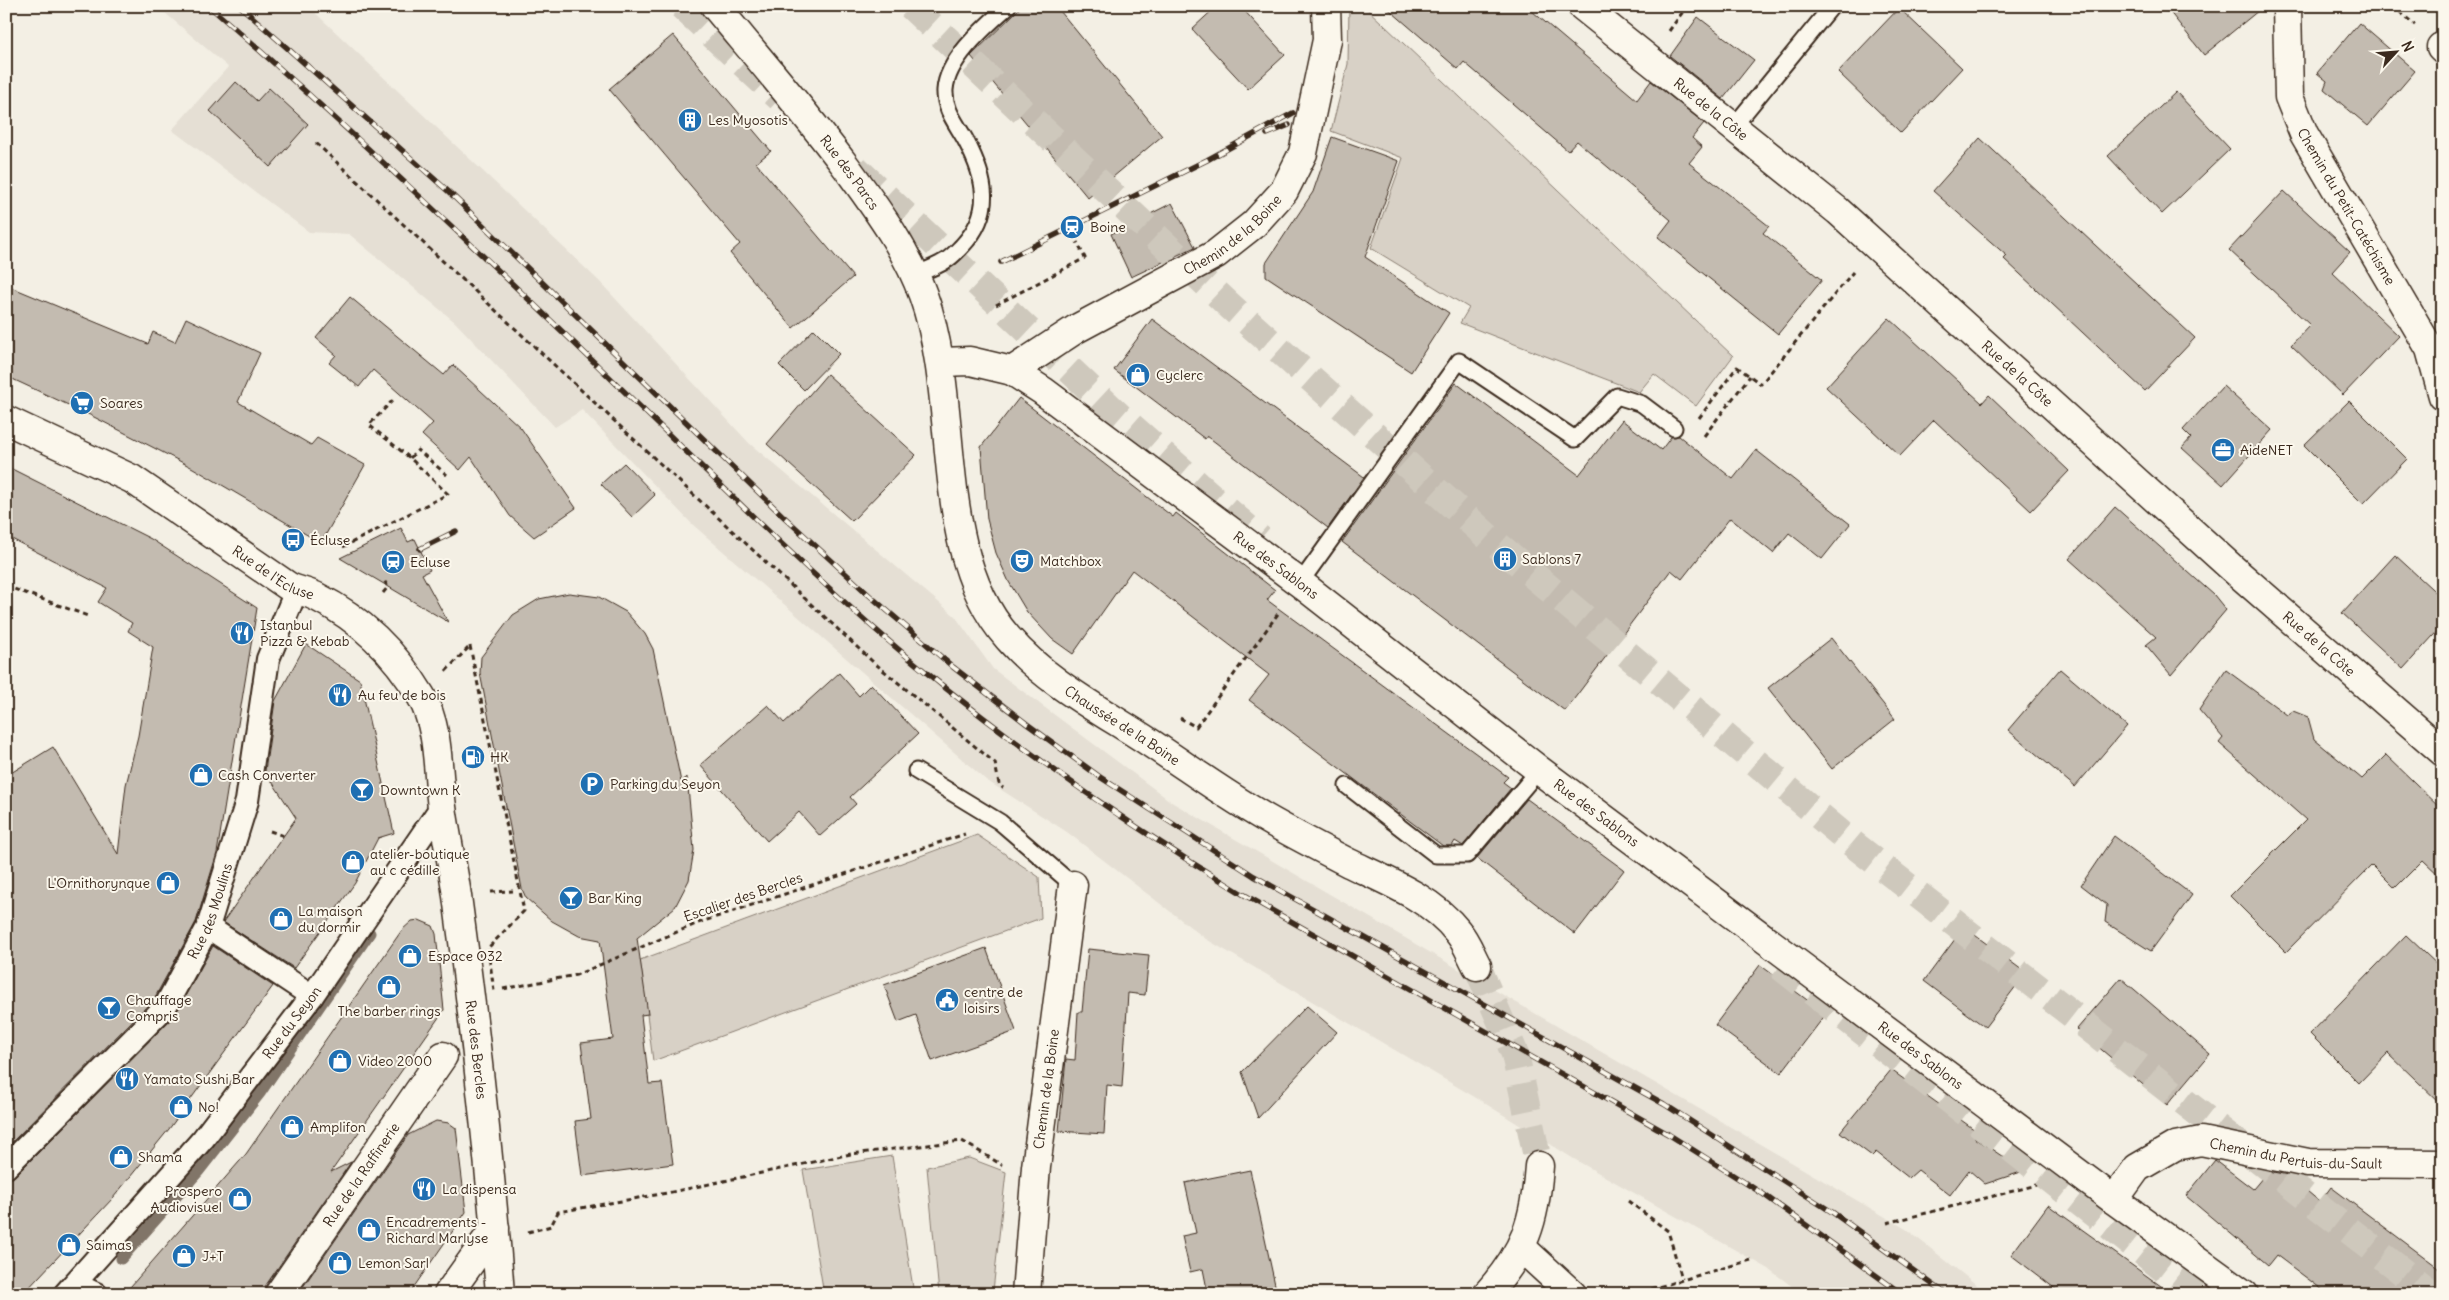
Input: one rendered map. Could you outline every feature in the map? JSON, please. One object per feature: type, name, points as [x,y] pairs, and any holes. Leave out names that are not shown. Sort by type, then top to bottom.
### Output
[{"type":"street","name":"Rue des Parcs","points":[[715,6],[819,130],[892,230],[924,296],[940,362]]},
{"type":"street","name":"Chemin de la Boine","points":[[1012,371],[1076,329],[1216,254],[1254,224],[1284,190],[1303,153],[1327,40],[1326,6]]},
{"type":"street","name":"Rue de la Côte","points":[[1582,6],[1838,211],[2241,576],[2443,752]]},
{"type":"street","name":"Chemin du Petit-Catéchisme","points":[[2287,6],[2289,97],[2304,134],[2430,348],[2443,396]]},
{"type":"street","name":"Rue des Sablons","points":[[940,362],[970,361],[1012,371],[1043,391],[1300,583],[1539,770],[2114,1200],[2244,1294]]},
{"type":"street","name":"Chaussée de la Boine","points":[[940,362],[958,524],[972,575],[986,610],[1006,636],[1031,663],[1072,693],[1270,821],[1428,904],[1459,932],[1477,966]]},
{"type":"street","name":"Rue de l'Ecluse","points":[[6,420],[132,479],[296,591],[316,596],[365,627],[393,657],[421,697],[427,711],[437,748],[442,806]]},
{"type":"street","name":"Rue des Moulins","points":[[6,1167],[165,1007],[208,927],[247,801],[268,660],[296,591]]},
{"type":"street","name":"Rue du Seyon","points":[[70,1289],[203,1139],[312,996],[442,806]]},
{"type":"street","name":"Rue des Bercles","points":[[442,806],[462,932],[495,1228],[500,1294]]},
{"type":"street","name":"Chemin de la Boine","points":[[1026,1294],[1036,1167],[1073,886]]},
{"type":"street","points":[[208,927],[312,996]]},
{"type":"street","name":"Rue de la Raffinerie","points":[[279,1294],[419,1111],[443,1056]]},
{"type":"street","name":"Chemin du Pertuis-du-Sault","points":[[2114,1200],[2137,1168],[2176,1146],[2201,1141],[2308,1163],[2443,1164]]},
{"type":"street","points":[[1487,1294],[1522,1248],[1536,1203],[1539,1166]]},
{"type":"street","points":[[448,1294],[495,1228]]},
{"type":"street","points":[[1522,1248],[1572,1294]]},
{"type":"street","points":[[70,1289],[96,1294]]},
{"type":"lane","points":[[914,276],[951,257],[974,234],[982,214],[985,190],[978,168],[966,142],[948,112],[945,89],[952,66],[983,28],[1008,6]]},
{"type":"lane","points":[[1734,126],[1832,6]]},
{"type":"lane","points":[[1300,583],[1459,360],[1575,439],[1616,396],[1642,404],[1674,428]]},
{"type":"lane","points":[[1347,786],[1436,855],[1467,854],[1539,770]]},
{"type":"lane","points":[[916,771],[1000,822],[1073,886]]},
{"type":"path","points":[[1664,38],[1688,6]]},
{"type":"path","points":[[316,143],[872,661],[995,763],[999,784],[1006,791]]},
{"type":"path","points":[[996,305],[1085,258],[1077,242]]},
{"type":"path","points":[[1691,413],[1698,419],[1737,367],[1761,384],[1852,271],[1858,277]]},
{"type":"path","points":[[1704,436],[1750,376]]},
{"type":"path","points":[[343,547],[448,494],[410,458],[368,425],[395,398]]},
{"type":"path","points":[[410,458],[418,450],[447,475]]},
{"type":"path","points":[[383,593],[388,587],[384,580]]},
{"type":"path","points":[[6,586],[88,616]]},
{"type":"path","points":[[1196,727],[1283,607]]},
{"type":"path","name":"Rue des Bercles","points":[[470,646],[524,911],[488,948],[494,991]]},
{"type":"path","name":"Escalier des Bercles","points":[[494,991],[576,974],[698,923],[1000,822]]},
{"type":"path","points":[[524,1234],[551,1226],[558,1212],[667,1193],[851,1154],[962,1141],[1005,1166]]},
{"type":"path","points":[[1887,1223],[2039,1185],[2060,1159]]},
{"type":"path","points":[[1628,1200],[1668,1232],[1682,1280]]},
{"type":"path","points":[[1634,1294],[1751,1260]]},
{"type":"shaded area","points":[[157,6],[308,6],[600,282],[749,443],[955,616],[993,669],[1173,803],[1906,1229],[1988,1294],[1802,1294],[1769,1269],[1574,1159],[1478,1099],[1206,939],[1067,832],[986,780],[692,524],[582,410],[555,427],[455,322],[349,234],[309,232],[172,130],[228,67]]},
{"type":"shaded area","points":[[1349,6],[1364,6],[1733,356],[1696,406],[1654,374],[1639,392],[1460,323],[1469,308],[1371,248],[1403,158],[1331,131],[1348,64]]},
{"type":"shaded area","points":[[977,835],[1039,877],[1041,918],[653,1061],[640,960]]},
{"type":"shaded area","points":[[892,1156],[914,1294],[824,1294],[803,1170]]},
{"type":"shaded area","points":[[969,1158],[1006,1172],[993,1291],[992,1294],[939,1294],[927,1167]]},
{"type":"building","points":[[1022,6],[1056,6],[1162,136],[1088,198],[971,56]]},
{"type":"building","points":[[1217,6],[1240,6],[1285,55],[1248,89],[1192,29]]},
{"type":"building","points":[[1385,6],[1526,6],[1637,100],[1651,81],[1704,123],[1692,138],[1702,147],[1689,163],[1769,226],[1763,233],[1822,280],[1778,334],[1658,237],[1671,220],[1577,141],[1568,151],[1464,62],[1458,69]]},
{"type":"building","points":[[2165,6],[2264,6],[2204,55]]},
{"type":"building","points":[[1899,8],[1962,68],[1901,133],[1838,72]]},
{"type":"building","points":[[1698,17],[1754,60],[1723,99],[1670,56]]},
{"type":"building","points":[[2359,23],[2415,71],[2368,126],[2324,89],[2327,81],[2317,73]]},
{"type":"building","points":[[673,35],[771,151],[756,163],[853,277],[793,328],[730,253],[740,244],[609,89]]},
{"type":"building","points":[[236,82],[257,101],[269,88],[308,124],[270,167],[210,111]]},
{"type":"building","points":[[2176,92],[2230,149],[2162,214],[2108,156]]},
{"type":"building","points":[[1332,137],[1399,161],[1365,257],[1449,313],[1411,372],[1266,276],[1266,263],[1313,192]]},
{"type":"building","points":[[1980,138],[2195,338],[2145,391],[2004,259],[2007,256],[1933,191]]},
{"type":"building","points":[[2284,191],[2350,252],[2332,272],[2399,336],[2343,395],[2291,345],[2310,325],[2229,250]]},
{"type":"building","points":[[1172,203],[1195,247],[1131,277],[1111,234]]},
{"type":"building","points":[[6,285],[148,344],[153,332],[175,342],[186,318],[260,353],[238,402],[311,445],[317,438],[365,465],[321,543],[193,468],[92,416],[6,376]]},
{"type":"building","points":[[350,297],[444,375],[453,365],[521,428],[576,508],[534,537],[510,516],[471,457],[460,470],[422,435],[433,423],[373,370],[359,387],[329,363],[336,355],[316,338]]},
{"type":"building","points":[[1889,318],[1982,403],[1989,395],[2069,471],[2031,511],[1934,420],[1900,456],[1826,387]]},
{"type":"building","points":[[1152,319],[1364,477],[1328,528],[1207,436],[1205,439],[1114,370]]},
{"type":"building","points":[[814,329],[839,354],[804,390],[779,365]]},
{"type":"building","points":[[827,374],[916,455],[852,521],[767,444]]},
{"type":"building","name":"Sablons 7","points":[[1456,383],[1579,475],[1622,420],[1661,450],[1671,437],[1679,436],[1733,479],[1756,450],[1850,524],[1822,559],[1789,533],[1773,553],[1730,518],[1682,579],[1671,570],[1565,711],[1342,542]]},
{"type":"building","points":[[2223,386],[2272,430],[2223,485],[2182,448],[2191,438],[2183,430]]},
{"type":"building","points":[[1019,398],[1173,517],[1176,513],[1275,590],[1267,600],[1508,777],[1503,782],[1511,788],[1463,846],[1455,841],[1452,846],[1443,846],[1249,700],[1269,675],[1132,570],[1073,654],[1052,639],[1027,612],[1009,582],[996,553],[987,519],[981,447]]},
{"type":"building","points":[[2349,401],[2407,459],[2363,504],[2304,445]]},
{"type":"building","points":[[624,463],[655,495],[632,517],[601,484]]},
{"type":"building","points":[[6,466],[151,539],[257,608],[217,853],[196,922],[154,999],[6,1148],[6,776],[53,747],[118,854],[126,785],[138,736],[153,647],[128,631],[132,623],[98,602],[107,588],[6,536]]},
{"type":"building","points":[[2115,507],[2214,595],[2226,610],[2171,675],[2146,645],[2156,637],[2069,559]]},
{"type":"building","points":[[401,528],[408,542],[415,539],[430,570],[422,574],[448,622],[340,558]]},
{"type":"building","points":[[2395,555],[2443,599],[2443,625],[2403,669],[2342,613]]},
{"type":"building","name":"Parking du Seyon","points":[[569,593],[599,597],[626,612],[645,634],[653,649],[681,782],[687,777],[694,850],[689,880],[675,907],[637,938],[648,1014],[641,1015],[649,1084],[662,1083],[673,1164],[582,1176],[575,1121],[591,1119],[581,1043],[613,1039],[600,940],[579,936],[552,921],[526,898],[522,889],[480,673],[481,657],[513,615],[539,599]]},
{"type":"building","points":[[1831,638],[1895,719],[1832,769],[1768,688]]},
{"type":"building","points":[[306,644],[360,680],[394,833],[378,838],[355,883],[294,968],[223,922],[296,818],[265,771],[275,701]]},
{"type":"building","points":[[2060,669],[2127,726],[2075,787],[2008,730]]},
{"type":"building","points":[[2226,670],[2287,715],[2293,711],[2308,717],[2314,739],[2362,779],[2386,755],[2443,810],[2443,879],[2423,860],[2395,888],[2372,865],[2286,952],[2230,896],[2306,820],[2219,743],[2223,738],[2199,710]]},
{"type":"building","points":[[839,673],[859,696],[871,684],[918,734],[850,797],[856,804],[820,836],[799,812],[767,841],[700,765],[768,705],[784,723]]},
{"type":"building","points":[[1527,799],[1624,870],[1575,934],[1477,858]]},
{"type":"building","points":[[2114,836],[2192,895],[2151,951],[2105,922],[2107,905],[2081,885]]},
{"type":"building","points":[[419,920],[433,926],[436,934],[444,1010],[331,1172],[351,1162],[266,1285],[264,1294],[124,1294],[246,1154],[402,930],[412,921]]},
{"type":"building","points":[[1964,927],[2026,973],[1985,1027],[1924,981]]},
{"type":"building","points":[[2406,935],[2443,970],[2443,1106],[2388,1053],[2359,1083],[2310,1034]]},
{"type":"building","points":[[213,946],[273,986],[169,1129],[113,1198],[23,1294],[6,1294],[6,1180],[15,1176],[174,1016]]},
{"type":"building","name":"centre de loisirs","points":[[986,948],[1016,1031],[932,1061],[916,1015],[898,1022],[884,985]]},
{"type":"building","points":[[1088,949],[1149,955],[1145,995],[1128,993],[1122,1087],[1107,1085],[1104,1134],[1059,1131],[1066,1059],[1075,1060],[1078,1012],[1082,1012]]},
{"type":"building","points":[[1760,965],[1826,1014],[1781,1073],[1715,1025]]},
{"type":"building","points":[[2121,978],[2210,1054],[2167,1105],[2077,1029]]},
{"type":"building","points":[[1307,1006],[1337,1032],[1258,1118],[1242,1072]]},
{"type":"building","points":[[1891,1070],[1975,1130],[1975,1138],[2024,1171],[1985,1184],[1969,1170],[1950,1195],[1918,1170],[1909,1178],[1876,1152],[1872,1156],[1840,1132]]},
{"type":"building","points":[[436,1121],[449,1123],[456,1128],[466,1212],[409,1294],[298,1294],[408,1135]]},
{"type":"building","points":[[2215,1160],[2253,1189],[2268,1171],[2288,1175],[2320,1202],[2331,1187],[2443,1271],[2443,1294],[2328,1294],[2276,1255],[2268,1265],[2186,1196]]},
{"type":"building","points":[[1250,1170],[1277,1294],[1208,1294],[1203,1269],[1190,1272],[1182,1236],[1196,1233],[1185,1183]]},
{"type":"building","points":[[2048,1205],[2172,1294],[2062,1294],[2011,1255]]},
{"type":"waterway","points":[[121,1259],[199,1171],[261,1092],[370,933]]},
{"type":"tunnel","points":[[682,6],[780,98]]},
{"type":"tunnel","points":[[911,6],[1230,306],[1488,537],[1853,844],[2431,1294]]},
{"type":"tunnel","points":[[855,168],[1119,416],[1260,539]]},
{"type":"tunnel","points":[[1477,966],[1515,1054],[1539,1166]]},
{"type":"tunnel","points":[[1780,966],[2196,1294]]},
{"type":"railway","points":[[209,6],[423,199],[822,582],[943,686],[1015,742],[1126,820],[1241,893],[1668,1134],[1763,1194],[1902,1294]]},
{"type":"railway","points":[[240,6],[449,192],[782,515],[869,595],[953,667],[1027,724],[1100,777],[1254,876],[1664,1104],[1832,1212],[1946,1294]]},
{"type":"railway","points":[[1001,262],[1207,160],[1293,113]]},
{"type":"railway","points":[[1267,134],[1289,125]]},
{"type":"railway","points":[[420,549],[456,531]]},
{"type":"place","name":"Les Myosotis","points":[[690,120]]},
{"type":"place","name":"Boine","points":[[1072,227]]},
{"type":"place","name":"Cyclerc","points":[[1138,375]]},
{"type":"place","name":"Soares","points":[[82,403]]},
{"type":"place","name":"AideNET","points":[[2223,450]]},
{"type":"place","name":"Écluse","points":[[293,540]]},
{"type":"place","name":"Sablons 7","points":[[1505,559]]},
{"type":"place","name":"Matchbox","points":[[1022,561]]},
{"type":"place","name":"Ecluse","points":[[393,562]]},
{"type":"place","name":"Istanbul Pizza & Kebab","points":[[242,633]]},
{"type":"place","name":"Au feu de bois","points":[[340,695]]},
{"type":"place","name":"HK","points":[[473,757]]},
{"type":"place","name":"Cash Converter","points":[[201,775]]},
{"type":"place","name":"Parking du Seyon","points":[[592,784]]},
{"type":"place","name":"Downtown K","points":[[362,790]]},
{"type":"place","name":"atelier-boutique au c cédille","points":[[353,862]]},
{"type":"place","name":"L'Ornithorynque","points":[[168,883]]},
{"type":"place","name":"Bar King","points":[[571,898]]},
{"type":"place","name":"La maison du dormir","points":[[281,919]]},
{"type":"place","name":"Espace O32","points":[[410,956]]},
{"type":"place","name":"The barber rings","points":[[389,987]]},
{"type":"place","name":"centre de loisirs","points":[[947,1000]]},
{"type":"place","name":"Chauffage Compris","points":[[109,1008]]},
{"type":"place","name":"Video 2000","points":[[340,1061]]},
{"type":"place","name":"Yamato Sushi Bar","points":[[127,1079]]},
{"type":"place","name":"No!","points":[[181,1107]]},
{"type":"place","name":"Amplifon","points":[[292,1127]]},
{"type":"place","name":"Shama","points":[[121,1157]]},
{"type":"place","name":"La dispensa","points":[[424,1189]]},
{"type":"place","name":"Prospero Audiovisuel","points":[[240,1199]]},
{"type":"place","name":"Encadrements - Richard Marlyse","points":[[369,1230]]},
{"type":"place","name":"Saimas","points":[[69,1245]]},
{"type":"place","name":"J+T","points":[[184,1256]]},
{"type":"place","name":"Lemon Sarl","points":[[340,1263]]}]
